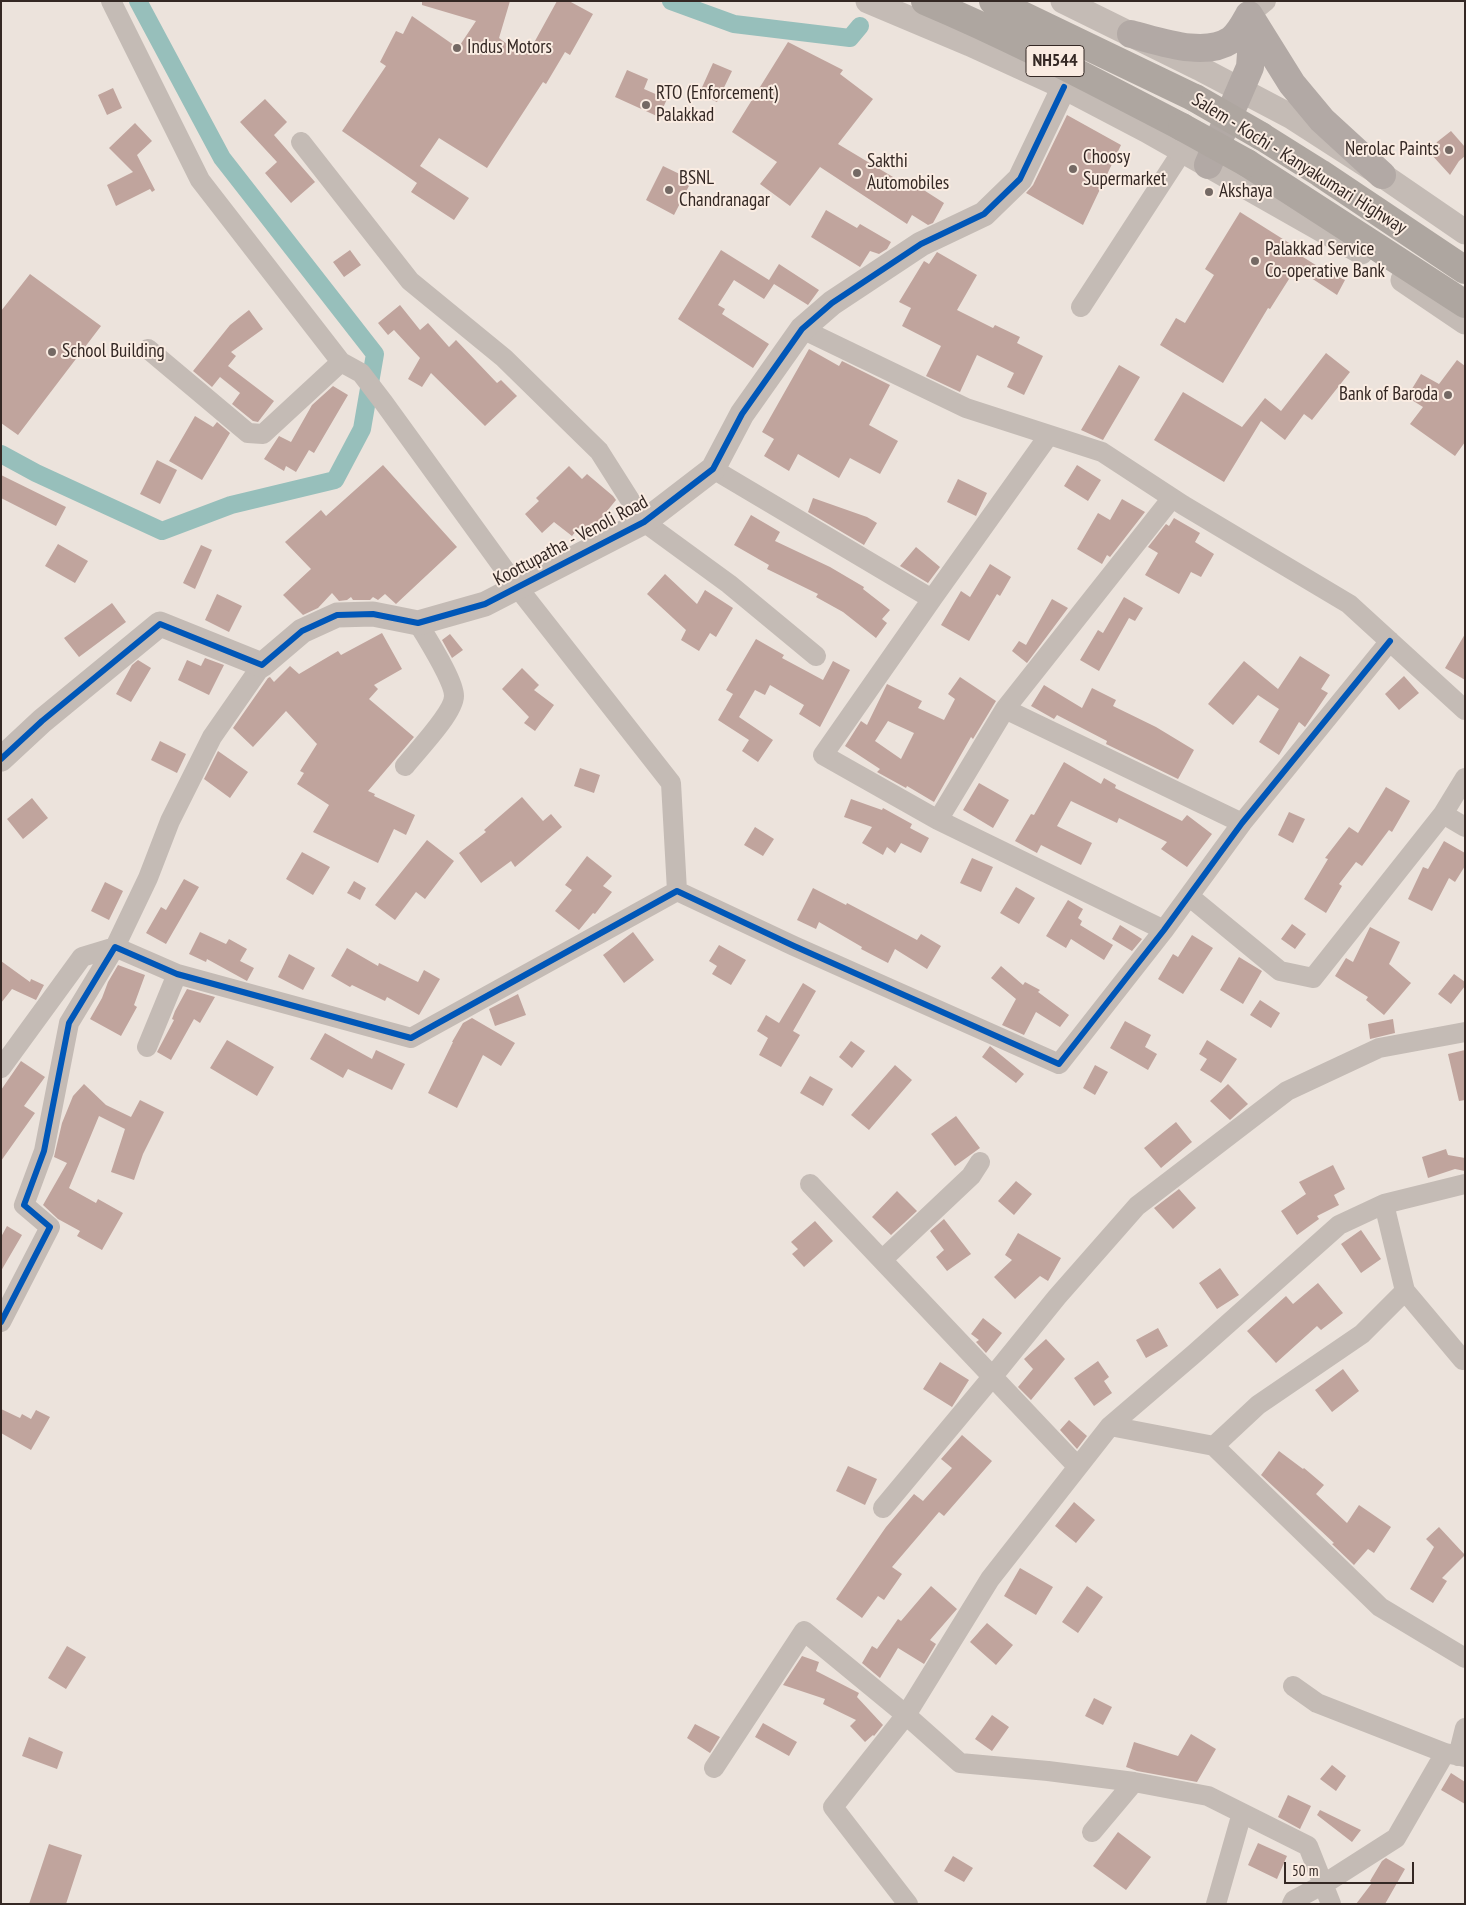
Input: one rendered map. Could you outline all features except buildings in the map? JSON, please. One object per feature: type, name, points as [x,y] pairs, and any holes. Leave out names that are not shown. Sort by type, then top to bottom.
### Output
[{"type":"highway","name":"Salem - Kochi - Kanyakumari Highway","points":[[926,1],[981,24],[1064,65],[1182,139],[1246,163],[1465,304]]},
{"type":"highway","name":"Salem - Kochi - Kanyakumari Highway","points":[[993,1],[1195,98],[1320,173],[1465,270]]},
{"type":"main road","points":[[1131,34],[1177,46],[1196,48],[1215,46],[1230,40],[1240,31],[1254,6]]},
{"type":"main road","points":[[1208,165],[1250,67],[1254,6]]},
{"type":"main road","points":[[1254,6],[1292,84],[1322,120],[1382,175]]},
{"type":"street","points":[[111,1],[200,180],[341,362],[361,374],[384,403],[518,588],[671,783],[676,891]]},
{"type":"street","points":[[868,1],[970,44],[1182,139],[1208,165],[1347,243],[1465,322]]},
{"type":"street","points":[[1063,1],[1241,90],[1292,118],[1382,175],[1465,232]]},
{"type":"street","name":"Koottupatha - Venoli Road","points":[[262,664],[302,631],[337,615],[373,614],[418,622],[485,604],[644,522],[713,469],[742,414],[802,329],[832,303],[920,244],[984,214],[1020,179],[1064,87]]},
{"type":"street","points":[[1081,307],[1182,139]]},
{"type":"street","points":[[301,142],[410,281],[504,358],[599,451],[644,522],[729,584],[816,656]]},
{"type":"street","points":[[802,329],[966,408],[1102,452],[1172,498],[1349,604],[1465,710]]},
{"type":"street","points":[[148,350],[248,433],[263,434],[341,362]]},
{"type":"street","points":[[1049,435],[823,755],[938,820],[1164,930]]},
{"type":"street","points":[[713,469],[932,599]]},
{"type":"street","points":[[938,820],[1005,709],[1172,498]]},
{"type":"street","points":[[405,766],[446,716],[454,698],[451,684],[418,622]]},
{"type":"street","points":[[1,759],[42,721],[160,624],[262,664],[212,737],[170,821],[148,878],[115,947],[69,1023],[44,1152],[24,1205],[50,1227],[1,1322]]},
{"type":"street","points":[[676,891],[794,946],[1059,1064],[1190,896],[1242,823],[1390,641]]},
{"type":"street","points":[[1005,709],[1242,823]]},
{"type":"street","points":[[1190,896],[1280,971],[1313,978],[1443,814],[1465,778]]},
{"type":"street","points":[[1443,814],[1465,827]]},
{"type":"street","points":[[1,1068],[82,957],[115,947],[177,974],[411,1038],[676,891]]},
{"type":"street","points":[[147,1047],[177,974]]},
{"type":"street","points":[[882,1508],[1057,1297],[1137,1206],[1287,1091],[1379,1048],[1465,1032]]},
{"type":"street","points":[[882,1260],[971,1176],[980,1162]]},
{"type":"street","points":[[810,1184],[1078,1467]]},
{"type":"street","points":[[908,1904],[833,1807],[906,1715],[990,1580],[1110,1426],[1339,1225],[1384,1204],[1465,1184]]},
{"type":"street","points":[[1384,1204],[1405,1291],[1464,1361]]},
{"type":"street","points":[[1214,1446],[1258,1405],[1362,1334],[1405,1291]]},
{"type":"street","points":[[1110,1426],[1214,1446],[1380,1607],[1465,1658]]},
{"type":"street","points":[[714,1768],[804,1631],[906,1715],[960,1763],[1048,1771],[1134,1782],[1208,1796],[1308,1846],[1331,1904]]},
{"type":"street","points":[[1293,1686],[1317,1703],[1456,1755]]},
{"type":"street","points":[[1292,1904],[1294,1900],[1324,1884],[1396,1838],[1456,1755],[1465,1728]]},
{"type":"street","points":[[1092,1832],[1134,1782]]},
{"type":"street","points":[[1216,1904],[1242,1813]]},
{"type":"waterway","points":[[1,454],[36,473],[162,531],[231,505],[335,480],[362,429],[375,354],[222,158],[138,1]]},
{"type":"waterway","points":[[671,1],[734,24],[850,38],[860,26]]},
{"type":"cycle path","points":[[1,759],[42,721],[160,624],[262,665],[302,631],[337,615],[373,614],[418,623],[485,604],[644,522],[713,469],[742,414],[802,329],[832,303],[921,244],[984,214],[1020,179],[1064,87]]},
{"type":"cycle path","points":[[1,1322],[50,1227],[24,1205],[44,1151],[69,1023],[115,947],[177,974],[411,1038],[677,891],[794,946],[1059,1064],[1164,930],[1242,823],[1390,641]]},
{"type":"place","name":"Indus Motors","points":[[457,48]]},
{"type":"place","name":"RTO (Enforcement) Palakkad","points":[[646,105]]},
{"type":"place","name":"Nerolac Paints","points":[[1449,150]]},
{"type":"place","name":"Choosy Supermarket","points":[[1073,169]]},
{"type":"place","name":"Sakthi Automobiles","points":[[857,173]]},
{"type":"place","name":"BSNL Chandranagar","points":[[669,190]]},
{"type":"place","name":"Akshaya","points":[[1209,192]]},
{"type":"place","name":"Palakkad Service Co-operative Bank","points":[[1255,261]]},
{"type":"place","name":"School Building","points":[[52,352]]},
{"type":"place","name":"Bank of Baroda","points":[[1448,395]]}]
